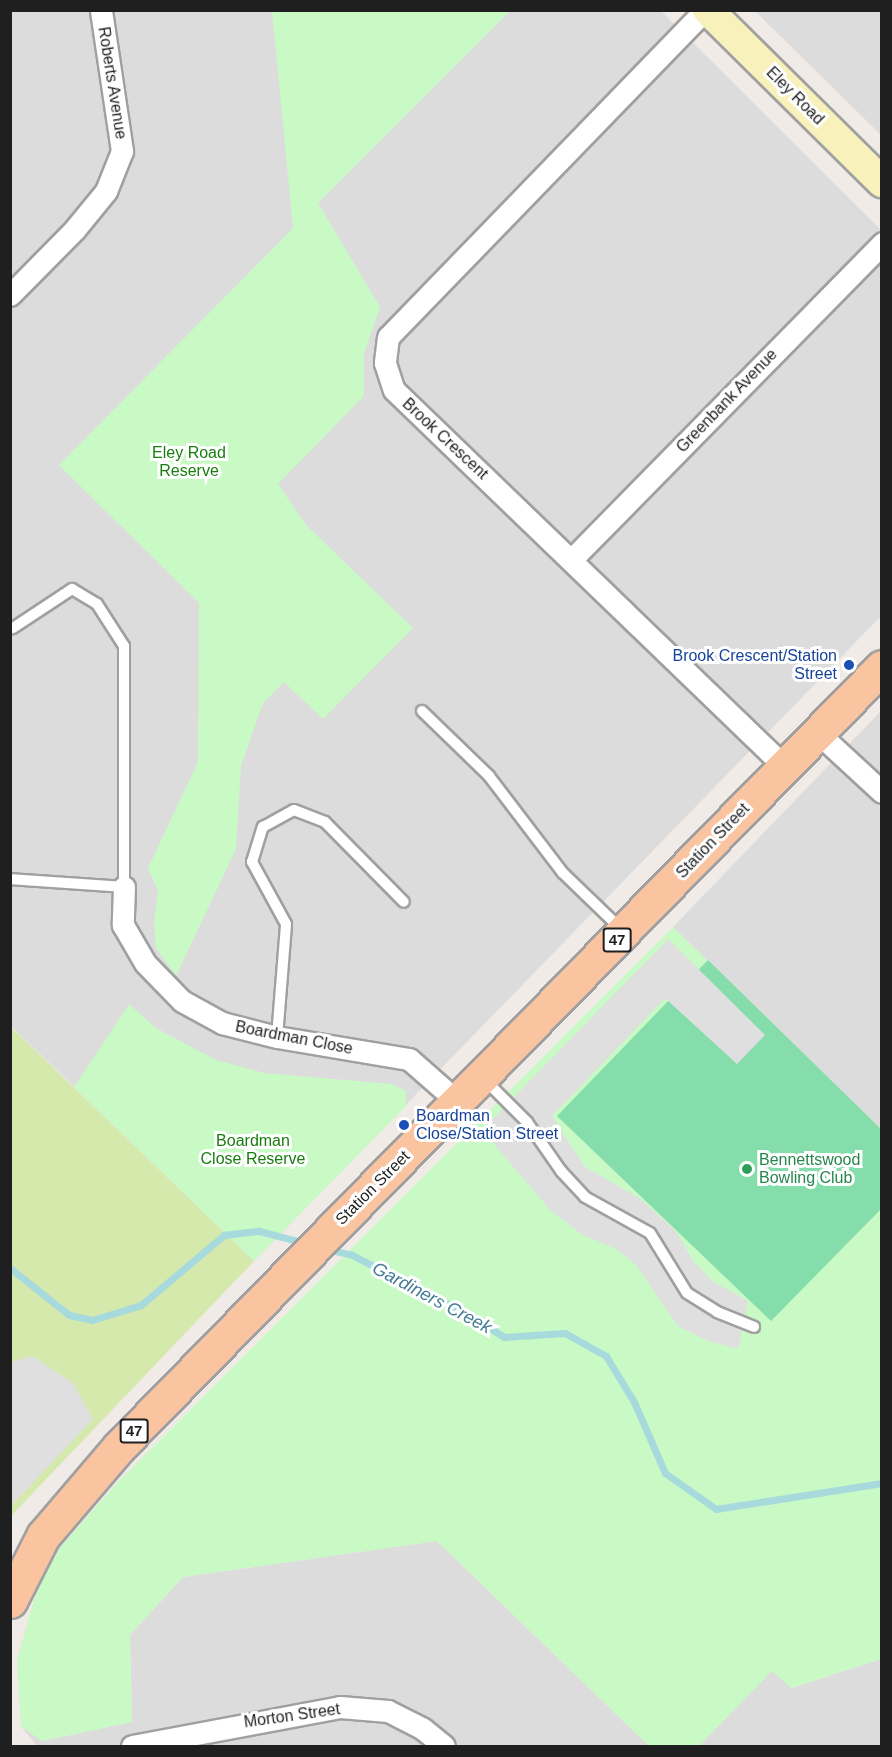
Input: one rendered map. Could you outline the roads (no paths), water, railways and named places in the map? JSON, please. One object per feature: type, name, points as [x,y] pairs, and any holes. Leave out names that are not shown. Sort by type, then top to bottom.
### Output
[{"type":"main road","name":"Eley Road","points":[[706,10],[882,182]]},
{"type":"main road","name":"Station Street","points":[[11,1598],[25,1566],[67,1504],[350,1210],[882,667]]},
{"type":"street","name":"Roberts Avenue","points":[[10,295],[75,229],[106,191],[122,151],[101,10]]},
{"type":"street","name":"Brook Crescent","points":[[706,10],[388,337],[386,363],[394,390],[785,766]]},
{"type":"street","name":"Greenbank Avenue","points":[[572,559],[882,243]]},
{"type":"street","points":[[818,733],[882,792]]},
{"type":"street","name":"Boardman Close","points":[[124,887],[123,925],[145,963],[182,1001],[222,1023],[277,1037],[409,1059],[458,1102]]},
{"type":"street","name":"Morton Street","points":[[132,1746],[340,1707],[388,1711],[423,1729],[444,1746]]},
{"type":"lane","points":[[10,879],[124,887],[124,646],[97,604],[72,589],[13,628]]},
{"type":"lane","points":[[422,711],[489,776],[563,873],[624,932]]},
{"type":"lane","points":[[277,1037],[286,924],[252,862],[263,827],[294,810],[325,822],[404,902]]},
{"type":"lane","points":[[482,1077],[527,1122],[561,1171],[585,1197],[650,1233],[687,1293],[717,1312],[754,1327]]},
{"type":"waterway","name":"Gardiners Creek","points":[[10,1268],[69,1315],[92,1320],[141,1305],[224,1235],[259,1231],[305,1243]]},
{"type":"waterway","name":"Gardiners Creek","points":[[327,1249],[352,1255],[466,1313],[504,1337],[565,1333],[606,1356],[634,1402],[665,1473],[716,1509],[882,1483]]},
{"type":"place","name":"Brook Crescent/Station Street","points":[[849,665]]},
{"type":"place","name":"Boardman Close/Station Street","points":[[404,1125]]},
{"type":"place","name":"Bennettswood Bowling Club","points":[[747,1169]]},
{"type":"park label","name":"Eley Road Reserve","points":[[189,462]]},
{"type":"park label","name":"Boardman Close Reserve","points":[[253,1150]]}]
